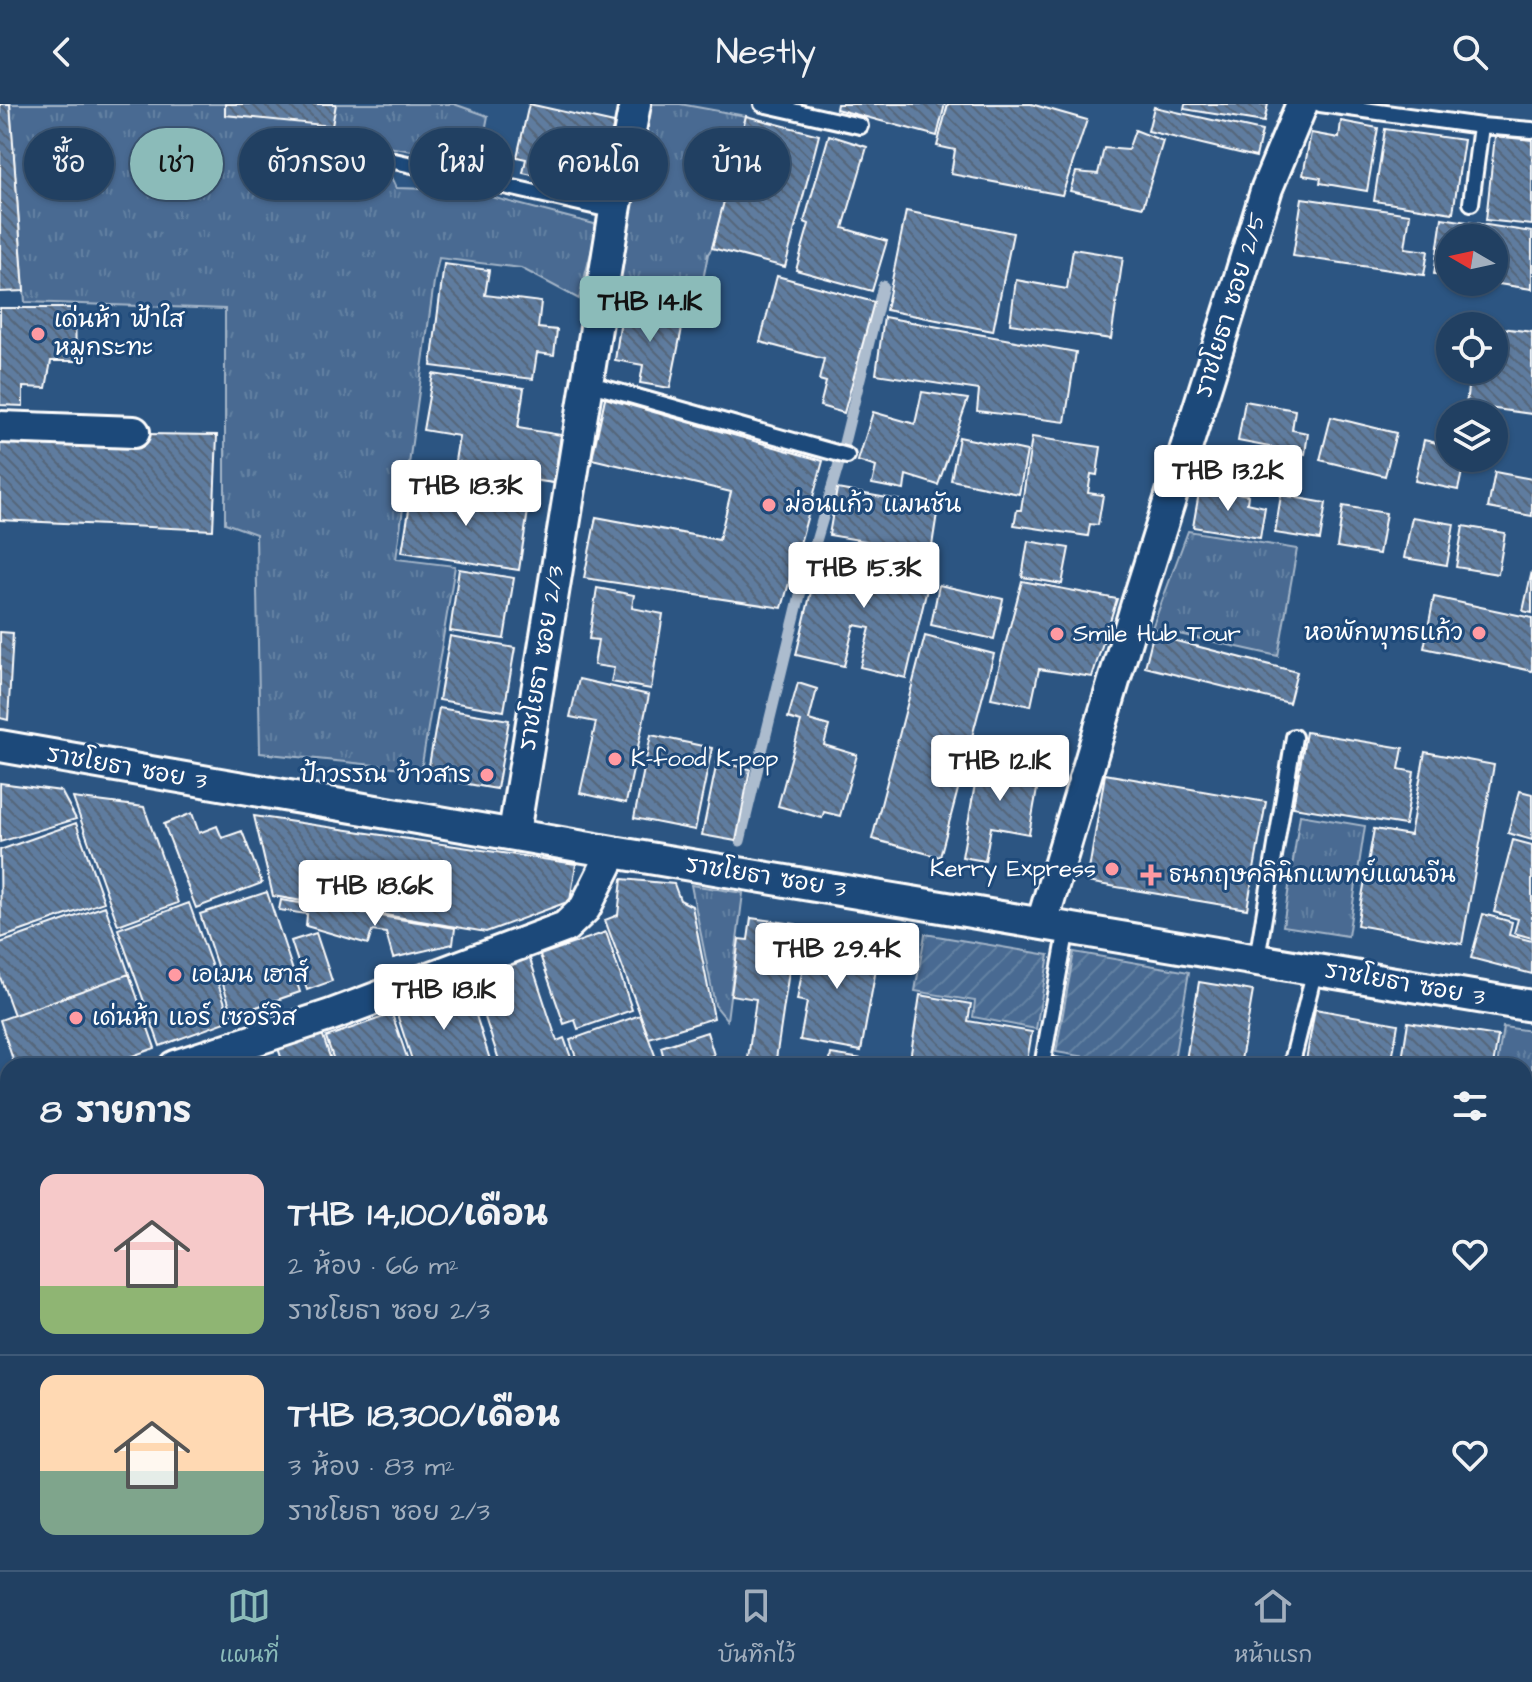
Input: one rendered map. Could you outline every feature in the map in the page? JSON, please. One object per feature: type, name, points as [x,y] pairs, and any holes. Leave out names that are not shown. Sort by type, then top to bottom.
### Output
[{"type":"street","name":"ราชโยธา ซอย 2/3","points":[[514,833],[635,104]]},
{"type":"street","name":"ราชโยธา ซอย 2/5","points":[[1055,925],[1136,607],[1267,188],[1302,104]]},
{"type":"street","points":[[0,427],[134,432]]},
{"type":"street","name":"ราชโยธา ซอย 3","points":[[0,746],[1532,1006]]},
{"type":"street","points":[[199,1058],[331,1015],[565,927],[585,908],[613,852]]},
{"type":"lane","points":[[762,104],[860,126]]},
{"type":"lane","points":[[1320,104],[1532,130]]},
{"type":"lane","points":[[1471,203],[1481,126]]},
{"type":"lane","points":[[394,161],[615,211]]},
{"type":"lane","points":[[587,383],[847,456]]},
{"type":"lane","points":[[1257,959],[1294,737]]},
{"type":"lane","points":[[1043,1058],[1055,925]]},
{"type":"lane","points":[[1293,1058],[1315,969]]},
{"type":"green space","points":[[10,104],[454,104],[488,116],[486,128],[410,128],[410,151],[394,148],[394,128],[239,128],[239,200],[394,200],[394,184],[396,188],[410,188],[410,200],[503,200],[598,225],[579,299],[521,268],[439,258],[396,559],[455,566],[421,770],[260,753],[256,534],[225,523],[225,309],[25,302]]},
{"type":"green space","points":[[647,104],[680,104],[746,116],[743,128],[684,128],[684,200],[724,200],[708,254],[695,321],[616,305],[632,200],[668,200],[668,128],[643,128]]},
{"type":"green space","points":[[1188,531],[1297,549],[1278,656],[1152,628]]},
{"type":"green space","points":[[1300,815],[1365,826],[1348,936],[1283,926]]},
{"type":"green space","points":[[691,885],[743,893],[727,1020],[715,1005]]},
{"type":"green space","points":[[925,934],[1049,955],[1036,1029],[973,1017],[975,1001],[915,991]]},
{"type":"green space","points":[[1074,952],[1189,972],[1174,1058],[1092,1058],[1056,1052]]},
{"type":"green space","points":[[1503,1027],[1532,1031],[1532,1058],[1498,1058]]},
{"type":"building","points":[[0,104],[10,104],[24,291],[0,292]]},
{"type":"building","points":[[225,104],[336,104],[332,126],[225,115]]},
{"type":"building","points":[[529,104],[614,123],[613,128],[529,128],[529,174],[523,173],[526,159],[517,157]]},
{"type":"building","points":[[837,104],[945,104],[937,136],[836,109]]},
{"type":"building","points":[[948,104],[1031,104],[1087,120],[1062,195],[951,174],[955,150],[937,146]]},
{"type":"building","points":[[1185,104],[1268,104],[1264,122],[1184,109]]},
{"type":"building","points":[[1154,107],[1262,131],[1256,157],[1148,131]]},
{"type":"building","points":[[746,116],[819,135],[785,267],[712,248],[724,200],[790,200],[790,128],[743,128]]},
{"type":"building","points":[[1341,121],[1378,128],[1367,191],[1320,183],[1321,178],[1303,175],[1311,133],[1339,138]]},
{"type":"building","points":[[1385,129],[1464,140],[1453,213],[1374,201]]},
{"type":"building","points":[[1135,130],[1163,141],[1143,207],[1070,191],[1076,172],[1098,174],[1104,148],[1128,150]]},
{"type":"building","points":[[829,135],[867,147],[843,228],[887,241],[872,291],[796,270],[809,224],[804,222]]},
{"type":"building","points":[[1495,136],[1532,140],[1532,225],[1486,220]]},
{"type":"building","points":[[1302,198],[1410,214],[1405,248],[1428,251],[1424,275],[1293,256]]},
{"type":"building","points":[[906,211],[1013,233],[993,331],[886,310]]},
{"type":"building","points":[[1442,218],[1481,224],[1441,224]]},
{"type":"building","points":[[1508,228],[1532,232],[1532,289],[1508,285]]},
{"type":"building","points":[[1073,249],[1123,257],[1111,339],[1010,324],[1016,280],[1067,289]]},
{"type":"building","points":[[444,264],[489,270],[485,295],[541,302],[538,328],[557,330],[554,355],[537,353],[533,379],[431,366]]},
{"type":"building","points":[[777,276],[874,302],[844,413],[820,406],[826,382],[819,380],[824,359],[760,342]]},
{"type":"building","points":[[623,307],[684,318],[670,388],[640,383],[643,365],[615,360]]},
{"type":"building","name":"เด่นห้า ฟ้าใส หมูกระทะ","points":[[0,308],[75,308],[76,361],[51,361],[46,388],[23,387],[23,406],[0,405]]},
{"type":"building","points":[[884,317],[1076,352],[1065,422],[977,411],[979,390],[876,374]]},
{"type":"building","points":[[1508,329],[1532,332],[1532,414],[1508,411],[1508,400],[1467,400],[1468,384],[1508,384]]},
{"type":"building","points":[[433,374],[524,388],[518,428],[561,435],[554,483],[498,475],[499,468],[455,461],[459,436],[423,430]]},
{"type":"building","points":[[922,392],[968,399],[938,485],[906,475],[904,490],[872,484],[876,467],[858,461],[873,412],[915,424]]},
{"type":"building","name":"ม่อนแก้ว แมนชัน","points":[[605,398],[823,461],[782,608],[584,578],[596,517],[719,540],[731,492],[592,459]]},
{"type":"building","points":[[1245,401],[1295,410],[1292,430],[1308,433],[1305,454],[1238,441]]},
{"type":"building","points":[[1331,417],[1396,433],[1385,476],[1320,460]]},
{"type":"building","points":[[0,432],[217,435],[213,530],[0,520]]},
{"type":"building","points":[[959,437],[1027,451],[1019,494],[951,480]]},
{"type":"building","points":[[1032,437],[1101,447],[1097,475],[1091,474],[1088,493],[1103,495],[1098,525],[1090,524],[1088,536],[1014,525],[1017,510],[1021,510]]},
{"type":"building","points":[[1424,440],[1436,443],[1436,472],[1462,472],[1458,490],[1415,481]]},
{"type":"building","points":[[1495,472],[1532,479],[1532,516],[1488,508]]},
{"type":"building","points":[[413,486],[529,504],[519,570],[402,552]]},
{"type":"building","points":[[1200,487],[1248,495],[1247,503],[1265,507],[1260,538],[1193,527]]},
{"type":"building","points":[[837,489],[938,507],[931,552],[829,535]]},
{"type":"building","points":[[1281,495],[1326,503],[1320,540],[1275,533]]},
{"type":"building","points":[[1343,506],[1386,513],[1379,554],[1337,547]]},
{"type":"building","points":[[1412,517],[1454,524],[1447,565],[1404,558]]},
{"type":"building","points":[[1463,526],[1505,533],[1498,574],[1456,567]]},
{"type":"building","points":[[1028,541],[1069,548],[1062,584],[1022,577]]},
{"type":"building","points":[[822,545],[931,572],[906,678],[860,667],[870,628],[854,625],[844,666],[796,655]]},
{"type":"building","points":[[459,569],[514,578],[504,639],[450,631]]},
{"type":"building","points":[[1532,571],[1532,613],[1523,611]]},
{"type":"building","name":"Smile Hub Tour","points":[[1022,581],[1117,599],[1092,677],[1039,669],[1031,706],[991,698]]},
{"type":"building","points":[[939,585],[1003,599],[994,639],[931,625]]},
{"type":"building","points":[[597,588],[634,595],[632,608],[663,614],[651,689],[611,682],[614,668],[594,665],[598,640],[589,639]]},
{"type":"building","name":"หอพักพุทธแก้ว","points":[[1434,597],[1532,618],[1532,671],[1424,648]]},
{"type":"building","points":[[0,632],[13,633],[8,720],[0,718]]},
{"type":"building","points":[[1153,635],[1297,672],[1289,703],[1145,667]]},
{"type":"building","points":[[450,636],[515,648],[504,711],[439,700]]},
{"type":"building","points":[[925,636],[994,654],[940,857],[872,839]]},
{"type":"building","points":[[579,679],[649,695],[626,803],[580,793],[596,722],[570,717]]},
{"type":"building","points":[[798,683],[817,689],[809,720],[829,726],[824,745],[857,755],[840,816],[824,812],[822,818],[778,806],[801,722],[788,718]]},
{"type":"building","points":[[439,708],[509,720],[497,789],[427,777]]},
{"type":"building","points":[[1306,732],[1403,748],[1399,769],[1414,772],[1405,825],[1293,807]]},
{"type":"building","points":[[651,735],[712,748],[695,830],[634,818]]},
{"type":"building","points":[[1425,752],[1494,765],[1462,944],[1357,925],[1374,829],[1410,835]]},
{"type":"building","points":[[980,756],[1041,767],[1029,834],[991,827],[985,861],[962,857]]},
{"type":"building","points":[[717,762],[750,769],[736,841],[702,835]]},
{"type":"building","points":[[1105,774],[1266,802],[1247,909],[1087,882]]},
{"type":"building","points":[[0,783],[61,791],[76,819],[0,842]]},
{"type":"building","points":[[1520,791],[1532,794],[1532,840],[1508,833]]},
{"type":"building","points":[[73,798],[144,807],[178,903],[118,925]]},
{"type":"building","points":[[192,813],[199,833],[217,826],[222,838],[242,831],[262,883],[196,908],[164,824]]},
{"type":"building","points":[[254,816],[576,864],[570,901],[486,932],[273,896]]},
{"type":"building","points":[[76,823],[104,902],[1,938],[0,850]]},
{"type":"building","points":[[1513,840],[1532,845],[1532,938],[1514,933],[1518,919],[1494,912]]},
{"type":"building","points":[[622,879],[674,884],[680,900],[692,906],[714,1018],[649,1038],[605,920],[618,915]]},
{"type":"building","points":[[267,892],[300,992],[233,1015],[200,914]]},
{"type":"building","points":[[281,900],[455,928],[453,944],[393,958],[386,933],[372,931],[368,944],[306,926],[307,914],[279,910]]},
{"type":"building","name":"เอเมน เฮาส์","points":[[189,903],[231,1020],[160,1046],[118,929]]},
{"type":"building","points":[[105,906],[129,974],[14,1015],[0,977],[0,943]]},
{"type":"building","points":[[1483,914],[1512,922],[1509,935],[1532,941],[1532,974],[1471,958]]},
{"type":"building","points":[[751,918],[796,924],[776,1058],[748,1058],[756,999],[731,995],[739,939],[748,940]]},
{"type":"building","points":[[606,932],[632,1010],[578,1029],[575,1020],[564,1024],[540,955]]},
{"type":"building","points":[[316,933],[332,981],[307,990],[291,941]]},
{"type":"building","points":[[809,934],[880,947],[861,1051],[800,1040],[807,1002],[797,1000]]},
{"type":"building","points":[[529,956],[557,1041],[564,1038],[571,1058],[498,1058],[471,975]]},
{"type":"building","name":"เด่นห้า แอร์ เซอร์วิส","points":[[129,974],[155,1048],[127,1058],[12,1058],[0,1020]]},
{"type":"building","points":[[1199,982],[1253,991],[1241,1058],[1186,1058]]},
{"type":"building","points":[[467,987],[489,1058],[411,1058],[396,1011]]},
{"type":"building","points":[[920,995],[971,1004],[968,1021],[1032,1032],[1027,1058],[910,1058]]},
{"type":"building","points":[[1315,1009],[1398,1024],[1392,1058],[1306,1058]]},
{"type":"building","points":[[392,1014],[407,1058],[333,1058],[326,1037]]},
{"type":"building","points":[[640,1015],[656,1058],[576,1058],[570,1040]]},
{"type":"building","points":[[1408,1022],[1498,1036],[1494,1058],[1402,1058]]},
{"type":"building","points":[[707,1032],[714,1055],[705,1058],[664,1058],[661,1047]]},
{"type":"building","points":[[322,1033],[330,1058],[281,1058],[278,1048]]},
{"type":"building","points":[[831,1054],[856,1058],[830,1058]]},
{"type":"waterway","points":[[740,841],[800,595],[838,467],[883,286]]},
{"type":"place","name":"เด่นห้า ฟ้าใส หมูกระทะ","points":[[38,334]]},
{"type":"place","name":"ม่อนแก้ว แมนชัน","points":[[769,505]]},
{"type":"place","name":"หอพักพุทธแก้ว","points":[[1479,633]]},
{"type":"place","name":"Smile Hub Tour","points":[[1057,634]]},
{"type":"place","name":"K-food K-pop","points":[[615,759]]},
{"type":"place","name":"ป้าวรรณ ข้าวสาร","points":[[487,775]]},
{"type":"place","name":"Kerry Express","points":[[1112,869]]},
{"type":"place","name":"ธนกฤษคลินิกแพทย์แผนจีน","points":[[1151,875]]},
{"type":"place","name":"เอเมน เฮาส์","points":[[175,975]]},
{"type":"place","name":"เด่นห้า แอร์ เซอร์วิส","points":[[76,1018]]}]
